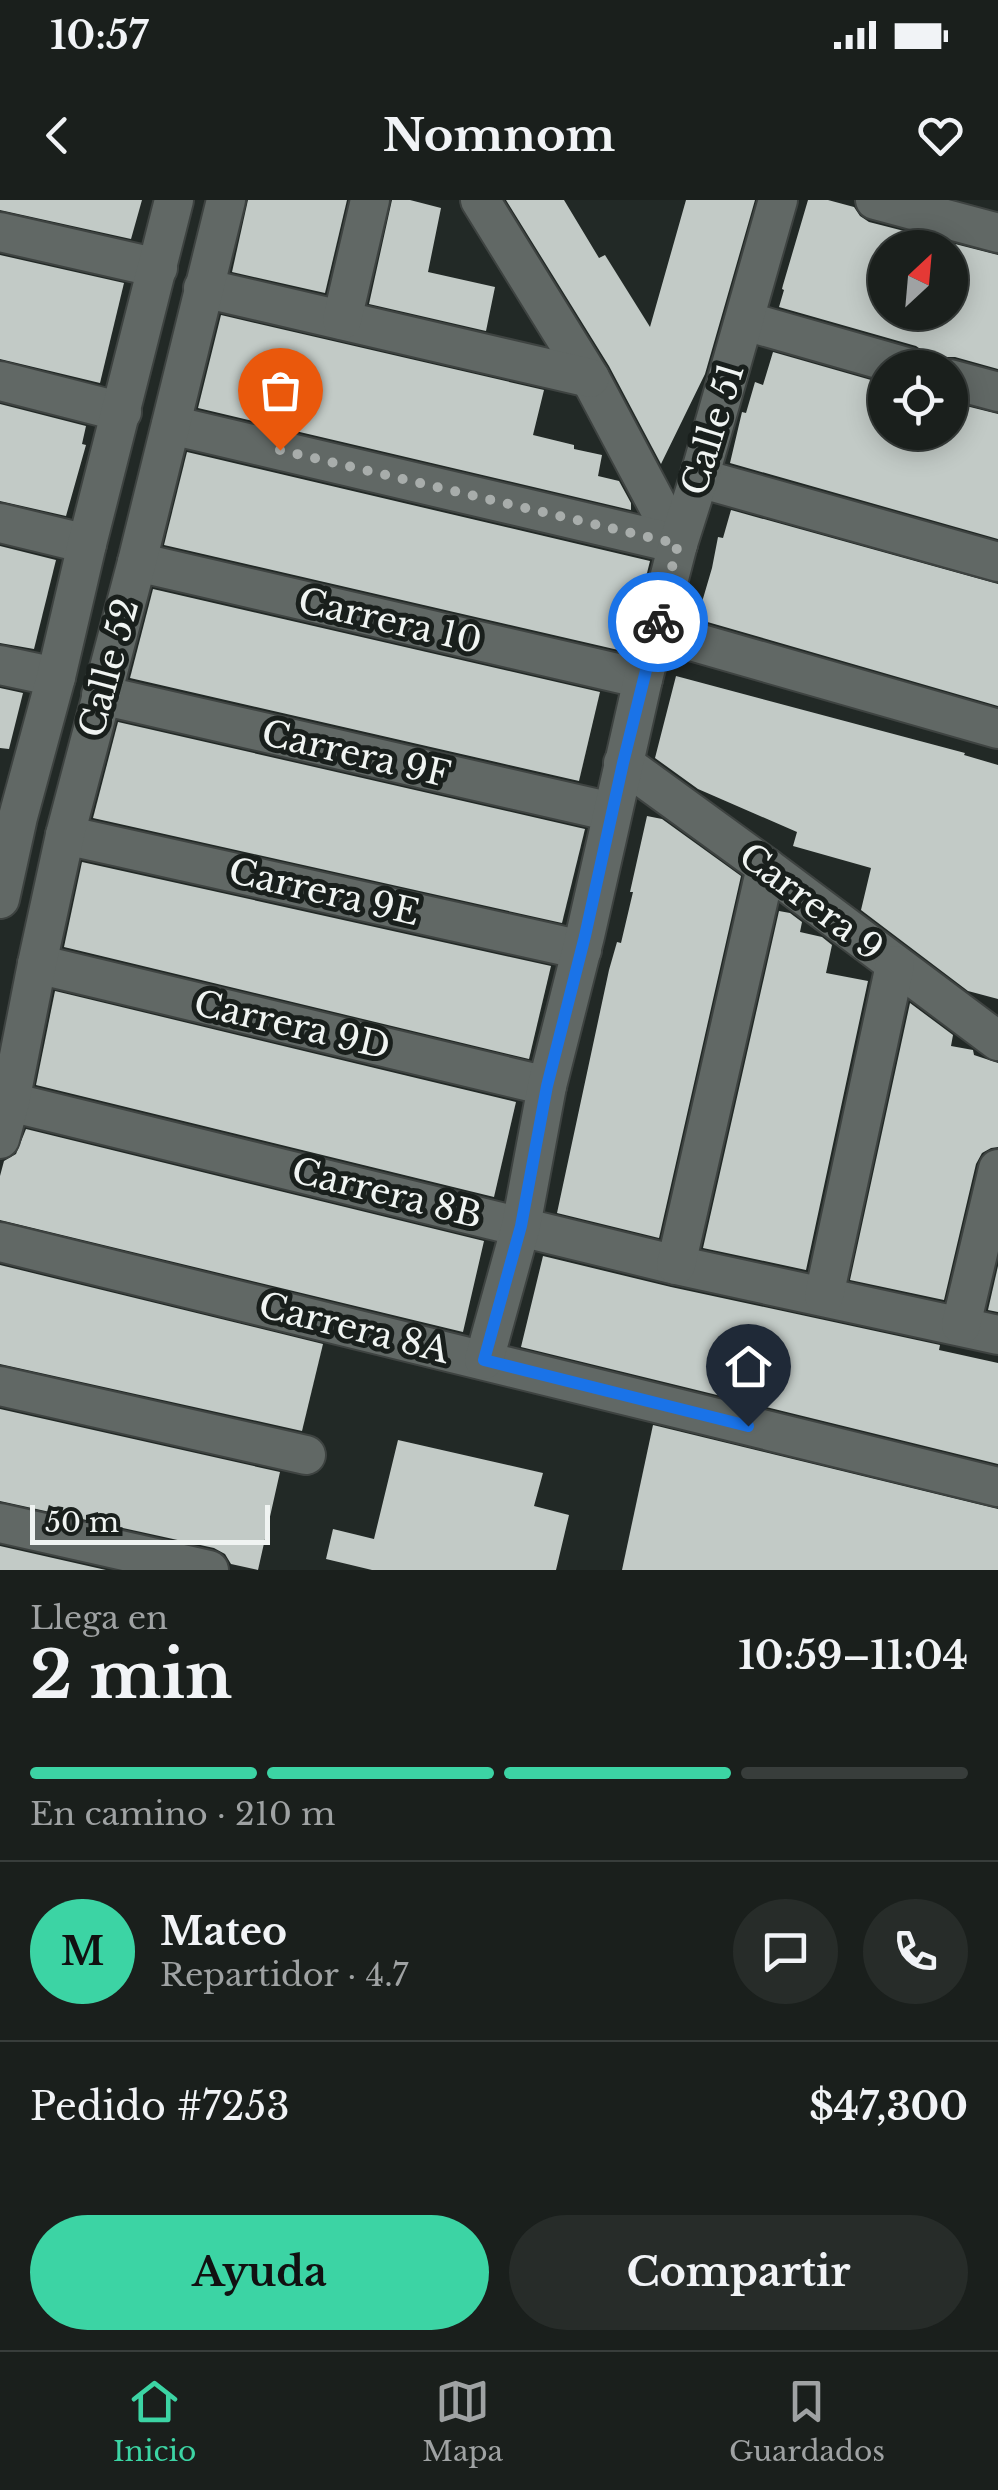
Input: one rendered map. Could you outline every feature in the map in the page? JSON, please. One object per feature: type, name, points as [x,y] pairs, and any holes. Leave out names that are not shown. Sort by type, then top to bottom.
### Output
[{"type":"street","name":"Calle 52","points":[[0,899],[9,815],[56,678],[174,200]]},
{"type":"street","name":"Calle 52","points":[[0,1138],[66,835],[226,200]]},
{"type":"street","points":[[342,320],[370,200]]},
{"type":"street","points":[[480,200],[590,378],[678,544]]},
{"type":"street","name":"Calle 51","points":[[484,1360],[521,1226],[547,1086],[643,679],[778,200]]},
{"type":"street","points":[[875,200],[998,233]]},
{"type":"street","points":[[0,232],[158,268]]},
{"type":"street","points":[[203,288],[590,378]]},
{"type":"street","points":[[744,321],[868,356]]},
{"type":"street","points":[[0,382],[122,412]]},
{"type":"street","points":[[968,384],[998,392]]},
{"type":"street","points":[[171,425],[678,544]]},
{"type":"street","points":[[699,478],[998,562]]},
{"type":"street","points":[[0,523],[87,544]]},
{"type":"street","name":"Carrera 10","points":[[137,562],[643,679]]},
{"type":"street","points":[[656,630],[998,729]]},
{"type":"street","points":[[0,665],[56,678]]},
{"type":"street","name":"Carrera 9F","points":[[101,695],[612,812]]},
{"type":"street","name":"Carrera 9","points":[[623,763],[998,1042]]},
{"type":"street","name":"Carrera 9E","points":[[66,835],[582,950]]},
{"type":"street","points":[[676,1265],[766,867]]},
{"type":"street","name":"Carrera 9D","points":[[36,964],[547,1086]]},
{"type":"street","points":[[824,1296],[895,966]]},
{"type":"street","name":"Carrera 8B","points":[[10,1102],[676,1265],[998,1335]]},
{"type":"street","points":[[960,1326],[998,1169]]},
{"type":"street","name":"Carrera 8A","points":[[0,1242],[998,1487]]},
{"type":"street","points":[[0,1386],[306,1455]]},
{"type":"street","points":[[0,1523],[209,1570]]},
{"type":"building","points":[[0,200],[142,200],[131,239],[0,210]]},
{"type":"building","points":[[248,200],[347,200],[325,293],[232,272]]},
{"type":"building","points":[[392,200],[441,208],[428,272],[495,287],[486,331],[369,304]]},
{"type":"building","points":[[506,200],[564,200],[599,258],[605,255],[650,327],[686,200],[755,200],[705,374],[661,464],[609,366]]},
{"type":"building","points":[[808,200],[828,200],[854,207],[869,222],[900,230],[868,230],[868,330],[968,330],[968,247],[998,255],[998,369],[968,361],[968,350],[922,350],[779,307]]},
{"type":"building","points":[[0,255],[124,283],[100,383],[0,359]]},
{"type":"building","points":[[221,315],[544,390],[533,435],[602,455],[598,476],[619,481],[631,510],[198,408]]},
{"type":"building","points":[[773,352],[868,379],[868,450],[968,450],[968,406],[998,414],[998,539],[730,463],[742,412],[746,413],[755,382],[763,385]]},
{"type":"building","points":[[0,404],[86,426],[82,444],[86,445],[66,516],[0,501]]},
{"type":"building","points":[[187,452],[650,561],[627,652],[164,545]]},
{"type":"building","points":[[731,510],[998,584],[998,706],[697,619],[718,537],[723,538]]},
{"type":"building","points":[[0,546],[56,560],[34,649],[0,643]]},
{"type":"building","points":[[153,589],[600,692],[579,781],[130,678]]},
{"type":"building","points":[[676,676],[998,765],[998,999],[968,991],[861,910],[871,868],[793,846],[797,832],[698,789],[655,758]]},
{"type":"building","points":[[0,688],[23,693],[9,749],[0,748]]},
{"type":"building","points":[[118,722],[585,829],[562,923],[93,818]]},
{"type":"building","points":[[647,816],[662,819],[741,876],[659,1238],[557,1213],[609,970],[617,942],[621,943],[633,892]]},
{"type":"building","points":[[82,862],[551,966],[529,1059],[64,947]]},
{"type":"building","points":[[779,911],[802,922],[800,932],[822,937],[832,945],[826,973],[868,981],[806,1270],[703,1248]]},
{"type":"building","points":[[55,991],[516,1102],[494,1197],[36,1085]]},
{"type":"building","points":[[910,1003],[953,1035],[951,1046],[973,1050],[974,1055],[998,1063],[998,1147],[982,1153],[976,1164],[944,1300],[850,1280]]},
{"type":"building","points":[[26,1129],[484,1241],[463,1332],[0,1220],[4,1161],[16,1154]]},
{"type":"building","points":[[543,1256],[940,1345],[939,1350],[998,1363],[998,1464],[521,1347]]},
{"type":"building","points":[[0,1265],[323,1344],[302,1431],[0,1364]]},
{"type":"building","points":[[998,1266],[998,1312],[988,1310]]},
{"type":"building","points":[[0,1409],[280,1472],[258,1570],[231,1564],[225,1554],[214,1548],[0,1501]]},
{"type":"building","points":[[653,1425],[998,1509],[998,1570],[622,1570]]},
{"type":"building","points":[[398,1440],[543,1473],[534,1506],[569,1515],[556,1570],[372,1570],[326,1559],[333,1529],[374,1539]]},
{"type":"building","points":[[0,1546],[106,1570],[0,1570]]},
{"type":"way so far","points":[[280,450],[678,544],[658,622]]},
{"type":"route","points":[[658,622],[547,1086],[521,1226],[484,1360],[748,1426]]}]
